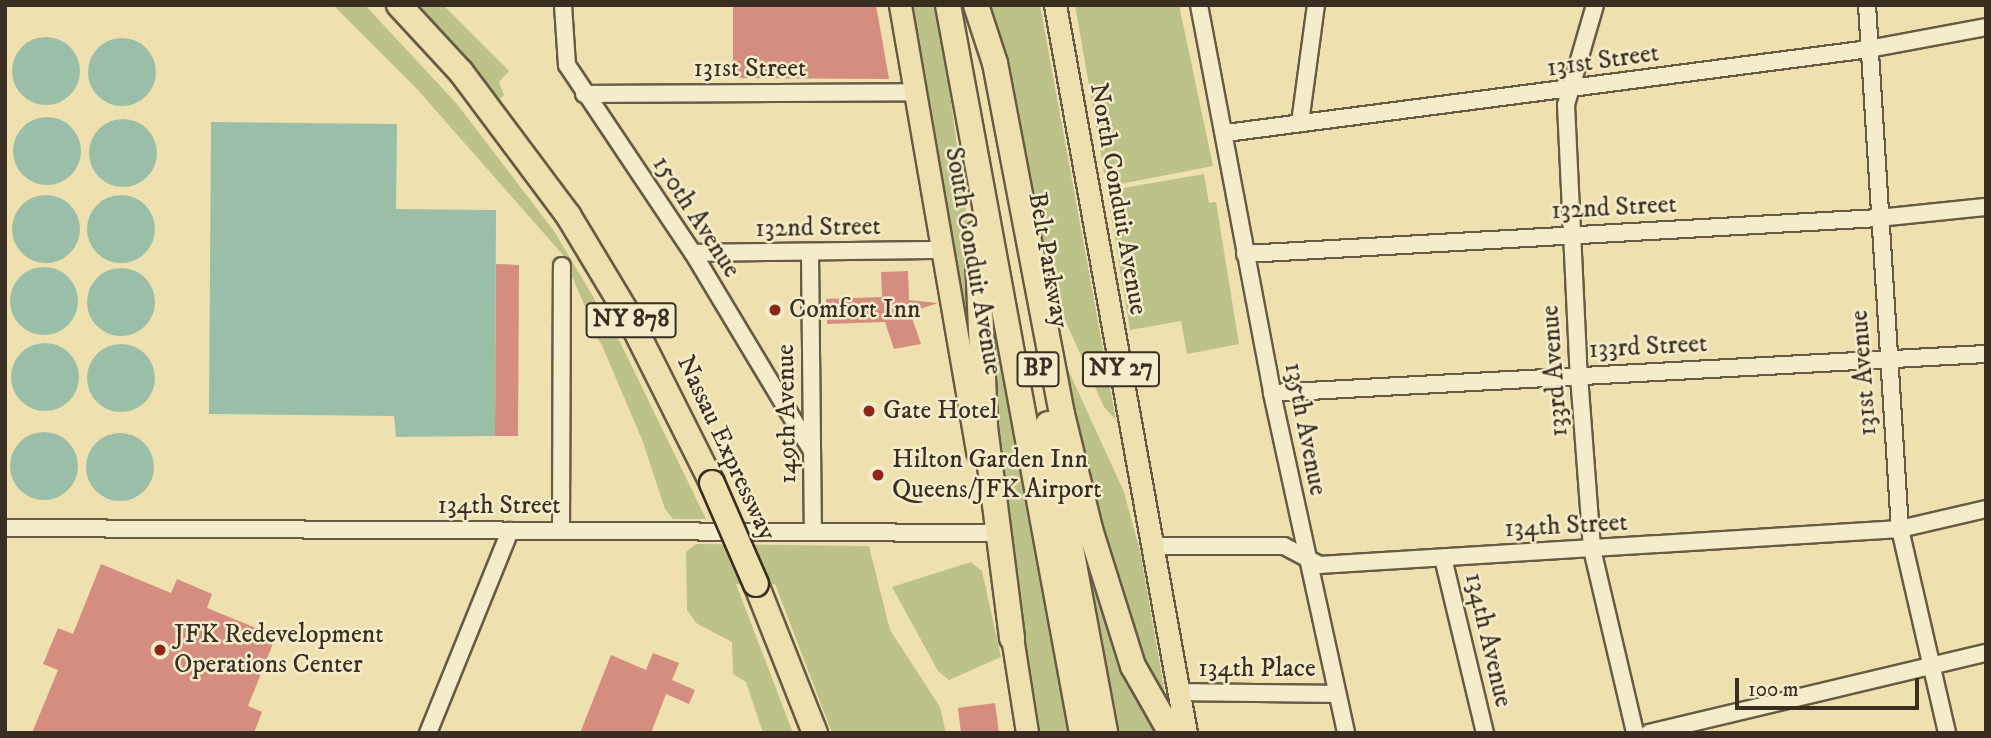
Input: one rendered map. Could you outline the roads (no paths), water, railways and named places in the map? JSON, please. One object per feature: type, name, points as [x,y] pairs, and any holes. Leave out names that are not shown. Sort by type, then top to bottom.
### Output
[{"type":"highway","points":[[380,5],[533,166]]},
{"type":"highway","name":"Nassau Expressway","points":[[399,5],[461,72],[533,166],[610,283],[712,482],[815,733]]},
{"type":"highway","name":"Belt Parkway","points":[[947,5],[1082,733]]},
{"type":"highway","name":"Belt Parkway","points":[[971,5],[1105,733]]},
{"type":"highway","points":[[976,5],[995,62],[1062,414],[1090,529],[1133,666],[1171,733]]},
{"type":"highway","points":[[971,132],[985,427],[1012,638]]},
{"type":"highway","points":[[773,626],[804,733]]},
{"type":"main road","name":"South Conduit Avenue","points":[[900,5],[1027,733]]},
{"type":"main road","name":"North Conduit Avenue","points":[[1055,5],[1186,733]]},
{"type":"street","name":"150th Avenue","points":[[563,5],[567,65],[692,253],[811,449]]},
{"type":"street","name":"135th Avenue","points":[[1199,5],[1226,133],[1245,254],[1272,393],[1335,694],[1346,733]]},
{"type":"street","points":[[1300,123],[1316,5]]},
{"type":"street","name":"133rd Avenue","points":[[1595,5],[1570,90],[1572,236],[1579,376],[1592,549],[1635,733]]},
{"type":"street","name":"131st Avenue","points":[[1867,5],[1887,358],[1900,529],[1947,733]]},
{"type":"street","name":"131st Street","points":[[1226,133],[1869,49],[1986,27]]},
{"type":"street","name":"131st Street","points":[[584,94],[916,92]]},
{"type":"street","name":"132nd Street","points":[[1245,254],[1879,218],[1986,207]]},
{"type":"street","name":"132nd Street","points":[[692,253],[944,250]]},
{"type":"street","name":"149th Avenue","points":[[810,253],[813,532]]},
{"type":"street","points":[[561,531],[562,266]]},
{"type":"street","name":"133rd Street","points":[[1272,393],[1986,354]]},
{"type":"street","name":"134th Street","points":[[1153,545],[1283,545],[1320,565],[1900,529],[1986,509]]},
{"type":"street","name":"134th Street","points":[[5,528],[992,533]]},
{"type":"street","points":[[428,733],[510,531]]},
{"type":"street","name":"134th Avenue","points":[[1443,558],[1485,733]]},
{"type":"street","points":[[1649,733],[1986,653]]},
{"type":"street","name":"134th Place","points":[[1179,692],[1335,694]]},
{"type":"place","name":"Comfort Inn","points":[[775,310]]},
{"type":"place","name":"Gate Hotel","points":[[869,411]]},
{"type":"place","name":"Hilton Garden Inn Queens/JFK Airport","points":[[878,475]]},
{"type":"place","name":"JFK Redevelopment Operations Center","points":[[160,650]]}]
